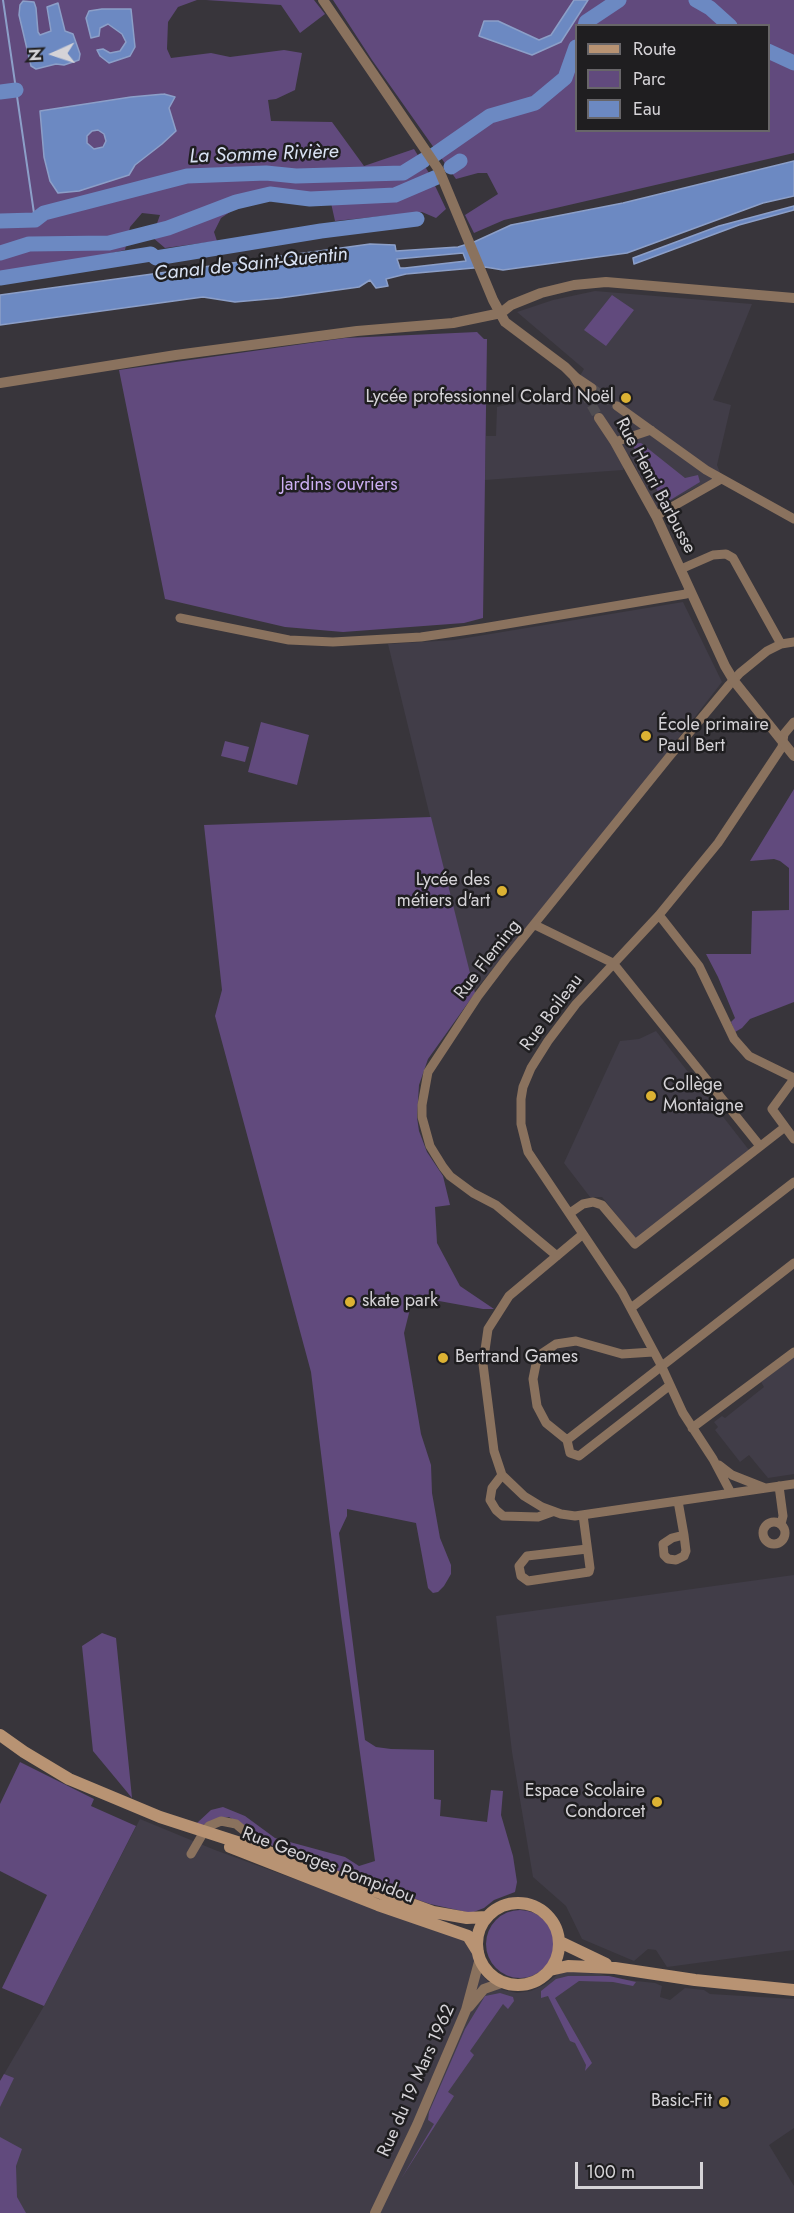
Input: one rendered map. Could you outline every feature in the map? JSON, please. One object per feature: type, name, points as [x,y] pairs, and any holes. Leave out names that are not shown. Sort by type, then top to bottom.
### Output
[{"type":"main road","name":"Rue Georges Pompidou","points":[[0,1735],[69,1779],[368,1901],[468,1936],[479,1955]]},
{"type":"main road","name":"Rue Georges Pompidou","points":[[203,1833],[271,1853],[433,1912],[467,1918],[487,1917]]},
{"type":"main road","points":[[519,1902],[531,1904],[542,1910],[551,1918],[560,1942],[559,1952],[550,1970],[539,1980],[518,1985],[494,1977],[486,1969],[479,1955],[477,1940],[480,1928],[487,1917],[496,1909],[519,1902]]},
{"type":"main road","points":[[560,1942],[615,1968]]},
{"type":"main road","points":[[550,1970],[568,1966],[615,1968],[695,1980],[794,1990]]},
{"type":"street","points":[[323,0],[439,170],[485,281],[505,322],[565,367],[588,390]]},
{"type":"street","points":[[0,383],[196,353],[357,331],[453,322],[501,314],[511,305],[541,293],[574,285],[606,282],[794,298]]},
{"type":"street","points":[[617,406],[721,479],[794,519]]},
{"type":"street","name":"Rue Henri Barbusse","points":[[599,418],[656,516],[720,658],[734,681]]},
{"type":"street","points":[[615,442],[651,430]]},
{"type":"street","points":[[656,516],[721,479]]},
{"type":"street","points":[[681,569],[713,555],[726,554],[733,558],[781,644],[794,642]]},
{"type":"street","points":[[180,618],[289,640],[333,642],[421,637],[483,628],[686,594],[689,590]]},
{"type":"street","name":"Rue Fleming","points":[[557,1256],[496,1205],[473,1193],[450,1176],[435,1155],[424,1128],[422,1105],[428,1072],[478,996],[669,756],[740,673],[766,651],[781,644]]},
{"type":"street","points":[[734,681],[794,756]]},
{"type":"street","name":"Rue Boileau","points":[[731,1493],[714,1459],[692,1428],[669,1386],[661,1365],[631,1308],[528,1152],[521,1124],[523,1087],[531,1068],[576,1004],[659,915],[718,843],[782,747],[784,734],[794,722]]},
{"type":"street","points":[[659,915],[699,966],[734,1039],[749,1056],[794,1078],[772,1109],[794,1139]]},
{"type":"street","points":[[535,926],[613,963],[760,1146]]},
{"type":"street","points":[[570,1214],[583,1204],[593,1202],[602,1205],[635,1244],[784,1127]]},
{"type":"street","points":[[631,1308],[794,1182]]},
{"type":"street","points":[[583,1234],[509,1296],[488,1329],[483,1364],[494,1451],[502,1475],[524,1496],[561,1515],[583,1515],[794,1484]]},
{"type":"street","points":[[567,1440],[794,1263]]},
{"type":"street","points":[[653,1352],[622,1354],[576,1341],[556,1344],[541,1354],[536,1364],[533,1379],[537,1406],[546,1423],[567,1440],[570,1453],[579,1456],[669,1386]]},
{"type":"street","points":[[692,1428],[794,1352]]},
{"type":"street","name":"Rue Boileau","points":[[714,1459],[732,1475],[767,1489]]},
{"type":"street","points":[[502,1475],[492,1488],[490,1500],[503,1516],[538,1517],[552,1512]]},
{"type":"street","points":[[710,1497],[719,1485],[722,1475]]},
{"type":"street","points":[[779,1486],[783,1516],[781,1524]]},
{"type":"street","points":[[678,1501],[684,1535]]},
{"type":"street","points":[[583,1515],[589,1572],[528,1581],[521,1576],[519,1566],[526,1556],[586,1549]]},
{"type":"street","points":[[191,1854],[203,1833]]},
{"type":"street","name":"Rue du 19 Mars 1962","points":[[375,2213],[417,2125],[466,2010],[479,1955]]},
{"type":"street","points":[[466,2010],[484,1989],[504,1982]]},
{"type":"shaded area","name":"Lycée professionnel Colard Noël","points":[[595,291],[752,304],[713,400],[731,405],[717,465],[721,475],[656,508],[629,454],[623,470],[485,480],[486,436],[496,436],[497,407],[571,391],[584,369],[517,312],[553,300]]},
{"type":"shaded area","name":"Lycée des métiers d'art","points":[[683,602],[722,682],[639,789],[473,993],[388,644],[454,640]]},
{"type":"shaded area","name":"Collège Montaigne","points":[[656,1031],[749,1150],[636,1239],[602,1197],[590,1197],[564,1163],[620,1041],[639,1039]]},
{"type":"shaded area","points":[[794,1356],[794,1474],[768,1478],[749,1455],[740,1462],[715,1430],[718,1427],[714,1422],[722,1416],[725,1418],[764,1387],[761,1382]]},
{"type":"shaded area","name":"Espace Scolaire Condorcet","points":[[794,1575],[794,1950],[667,1967],[656,1950],[648,1949],[634,1961],[582,1939],[566,1906],[533,1877],[512,1752],[496,1616]]},
{"type":"shaded area","points":[[140,1819],[215,1850],[462,1938],[469,1944],[479,1972],[490,1983],[503,1990],[517,1993],[531,1991],[544,1985],[558,1974],[567,1971],[590,1971],[618,1979],[655,1983],[662,1986],[660,1997],[670,2000],[685,1988],[704,1990],[710,1994],[794,1999],[794,2128],[769,2145],[794,2186],[794,2213],[0,2213],[0,2081],[44,2006]]},
{"type":"green space","points":[[0,0],[197,0],[178,7],[168,22],[167,49],[171,58],[211,53],[230,57],[284,50],[302,53],[295,90],[276,99],[268,100],[271,121],[332,122],[364,166],[414,149],[429,173],[446,209],[436,218],[422,212],[335,221],[331,203],[304,203],[272,199],[239,206],[221,218],[214,232],[217,241],[165,248],[152,237],[160,215],[142,213],[130,227],[125,250],[58,265],[0,274]]},
{"type":"green space","points":[[206,0],[314,0],[325,14],[300,33],[281,5]]},
{"type":"green space","points":[[333,0],[794,0],[794,153],[504,220],[474,233],[465,215],[498,194],[487,173],[456,179],[372,60]]},
{"type":"green space","points":[[612,295],[634,310],[606,346],[584,330]]},
{"type":"green space","name":"Jardins ouvriers","points":[[477,332],[487,339],[483,618],[464,623],[343,632],[285,627],[165,599],[119,370],[345,338]]},
{"type":"green space","points":[[641,443],[685,478],[698,475],[700,482],[662,505],[663,501],[632,444]]},
{"type":"green space","points":[[261,722],[309,735],[297,785],[248,772]]},
{"type":"green space","points":[[225,741],[249,747],[245,762],[221,756]]},
{"type":"green space","points":[[794,789],[794,1002],[750,1019],[735,1032],[731,1022],[735,1018],[706,954],[751,954],[752,911],[789,910],[789,868],[774,859],[750,861]]},
{"type":"green space","points":[[431,817],[475,993],[428,1059],[419,1085],[417,1117],[419,1131],[427,1152],[443,1176],[450,1205],[435,1207],[437,1243],[460,1286],[494,1309],[439,1301],[411,1305],[404,1333],[421,1434],[431,1465],[432,1493],[440,1538],[451,1565],[451,1574],[444,1586],[438,1592],[433,1593],[428,1588],[416,1523],[347,1509],[347,1516],[339,1533],[365,1740],[376,1747],[434,1750],[434,1799],[441,1800],[440,1816],[487,1822],[491,1790],[503,1791],[501,1815],[513,1856],[517,1882],[515,1892],[494,1900],[484,1908],[471,1913],[430,1904],[285,1854],[229,1817],[216,1819],[203,1825],[197,1823],[211,1810],[223,1807],[245,1816],[275,1838],[345,1857],[359,1866],[375,1861],[341,1616],[311,1372],[215,1016],[222,990],[204,825]]},
{"type":"green space","points":[[102,1633],[116,1638],[132,1798],[93,1751],[82,1646]]},
{"type":"green space","points":[[20,1762],[94,1799],[91,1806],[136,1826],[44,2006],[2,1988],[47,1895],[0,1871],[0,1804]]},
{"type":"green space","points":[[520,1910],[533,1913],[544,1920],[551,1931],[554,1944],[551,1957],[544,1968],[533,1975],[520,1978],[507,1975],[496,1968],[489,1957],[486,1944],[489,1931],[496,1920],[507,1913]]},
{"type":"green space","points":[[568,1976],[609,1976],[636,1982],[633,1986],[613,1982],[579,1981],[555,1998],[592,2063],[585,2071],[586,2065],[575,2043],[570,2041],[548,1996],[541,1998],[541,1991],[556,1979]]},
{"type":"green space","points":[[500,1993],[513,1997],[514,2001],[508,2009],[503,2004],[470,2051],[474,2055],[448,2092],[454,2096],[401,2179],[434,2124],[428,2120],[429,2112],[465,2029],[485,1996]]},
{"type":"green space","points":[[4,2074],[14,2078],[0,2107],[0,2081]]},
{"type":"green space","points":[[0,2137],[22,2149],[16,2166],[17,2197],[26,2213],[0,2213]]},
{"type":"water","points":[[574,0],[588,0],[561,42],[532,55],[479,36],[484,21],[498,21],[539,40],[551,35]]},
{"type":"water","points":[[23,1],[34,2],[40,35],[51,31],[47,7],[58,3],[65,31],[73,34],[80,54],[79,60],[64,65],[56,64],[36,69],[31,66],[19,15]]},
{"type":"water","points":[[131,9],[135,47],[130,56],[109,63],[100,56],[97,50],[103,49],[110,53],[120,51],[126,42],[122,34],[108,24],[100,28],[99,36],[91,38],[86,18],[89,11]]},
{"type":"water","points":[[164,94],[175,97],[169,108],[176,131],[135,165],[129,175],[79,191],[58,193],[50,181],[44,157],[40,111]],"holes":[[[98,130],[104,134],[106,141],[103,147],[94,149],[87,143],[87,136],[92,131]]]},
{"type":"water","name":"Canal de Saint-Quentin","points":[[794,161],[794,196],[763,203],[627,253],[503,270],[485,267],[406,274],[386,279],[388,286],[376,288],[370,280],[359,287],[280,298],[235,302],[203,297],[0,325],[0,295],[370,244],[395,245],[396,251],[458,247],[511,225],[623,203]],"holes":[[[463,253],[466,261],[400,268],[397,259]]]},
{"type":"water","points":[[794,206],[794,210],[739,225],[634,264],[633,258],[719,226]]},
{"type":"waterway","points":[[3,0],[35,220]]},
{"type":"waterway","name":"La Somme Rivière","points":[[586,24],[619,0]]},
{"type":"waterway","name":"La Somme Rivière","points":[[696,0],[710,8],[728,24]]},
{"type":"waterway","name":"La Somme Rivière","points":[[434,155],[490,116],[535,103],[565,78],[575,50]]},
{"type":"waterway","name":"La Somme Rivière","points":[[770,52],[794,63]]},
{"type":"waterway","name":"La Somme Rivière","points":[[0,92],[16,90]]},
{"type":"waterway","name":"La Somme Rivière","points":[[0,221],[35,220],[44,213],[187,176],[266,173],[296,176],[403,173],[424,160]]},
{"type":"waterway","points":[[451,167],[460,161]]},
{"type":"waterway","points":[[0,253],[29,244],[109,243],[168,228],[236,202],[270,194],[310,199],[395,195],[437,177]]},
{"type":"waterway","name":"Canal de Saint-Quentin","points":[[0,278],[151,254],[156,258],[321,231],[417,219]]},
{"type":"tunnel","points":[[592,388],[617,406]]},
{"type":"tunnel","points":[[584,392],[599,418]]},
{"type":"place","name":"Lycée professionnel Colard Noël","points":[[626,398]]},
{"type":"place","name":"École primaire Paul Bert","points":[[646,736]]},
{"type":"place","name":"Lycée des métiers d'art","points":[[502,891]]},
{"type":"place","name":"Collège Montaigne","points":[[651,1096]]},
{"type":"place","name":"skate park","points":[[350,1302]]},
{"type":"place","name":"Bertrand Games","points":[[443,1358]]},
{"type":"place","name":"Espace Scolaire Condorcet","points":[[657,1802]]},
{"type":"place","name":"Basic-Fit","points":[[724,2102]]}]
